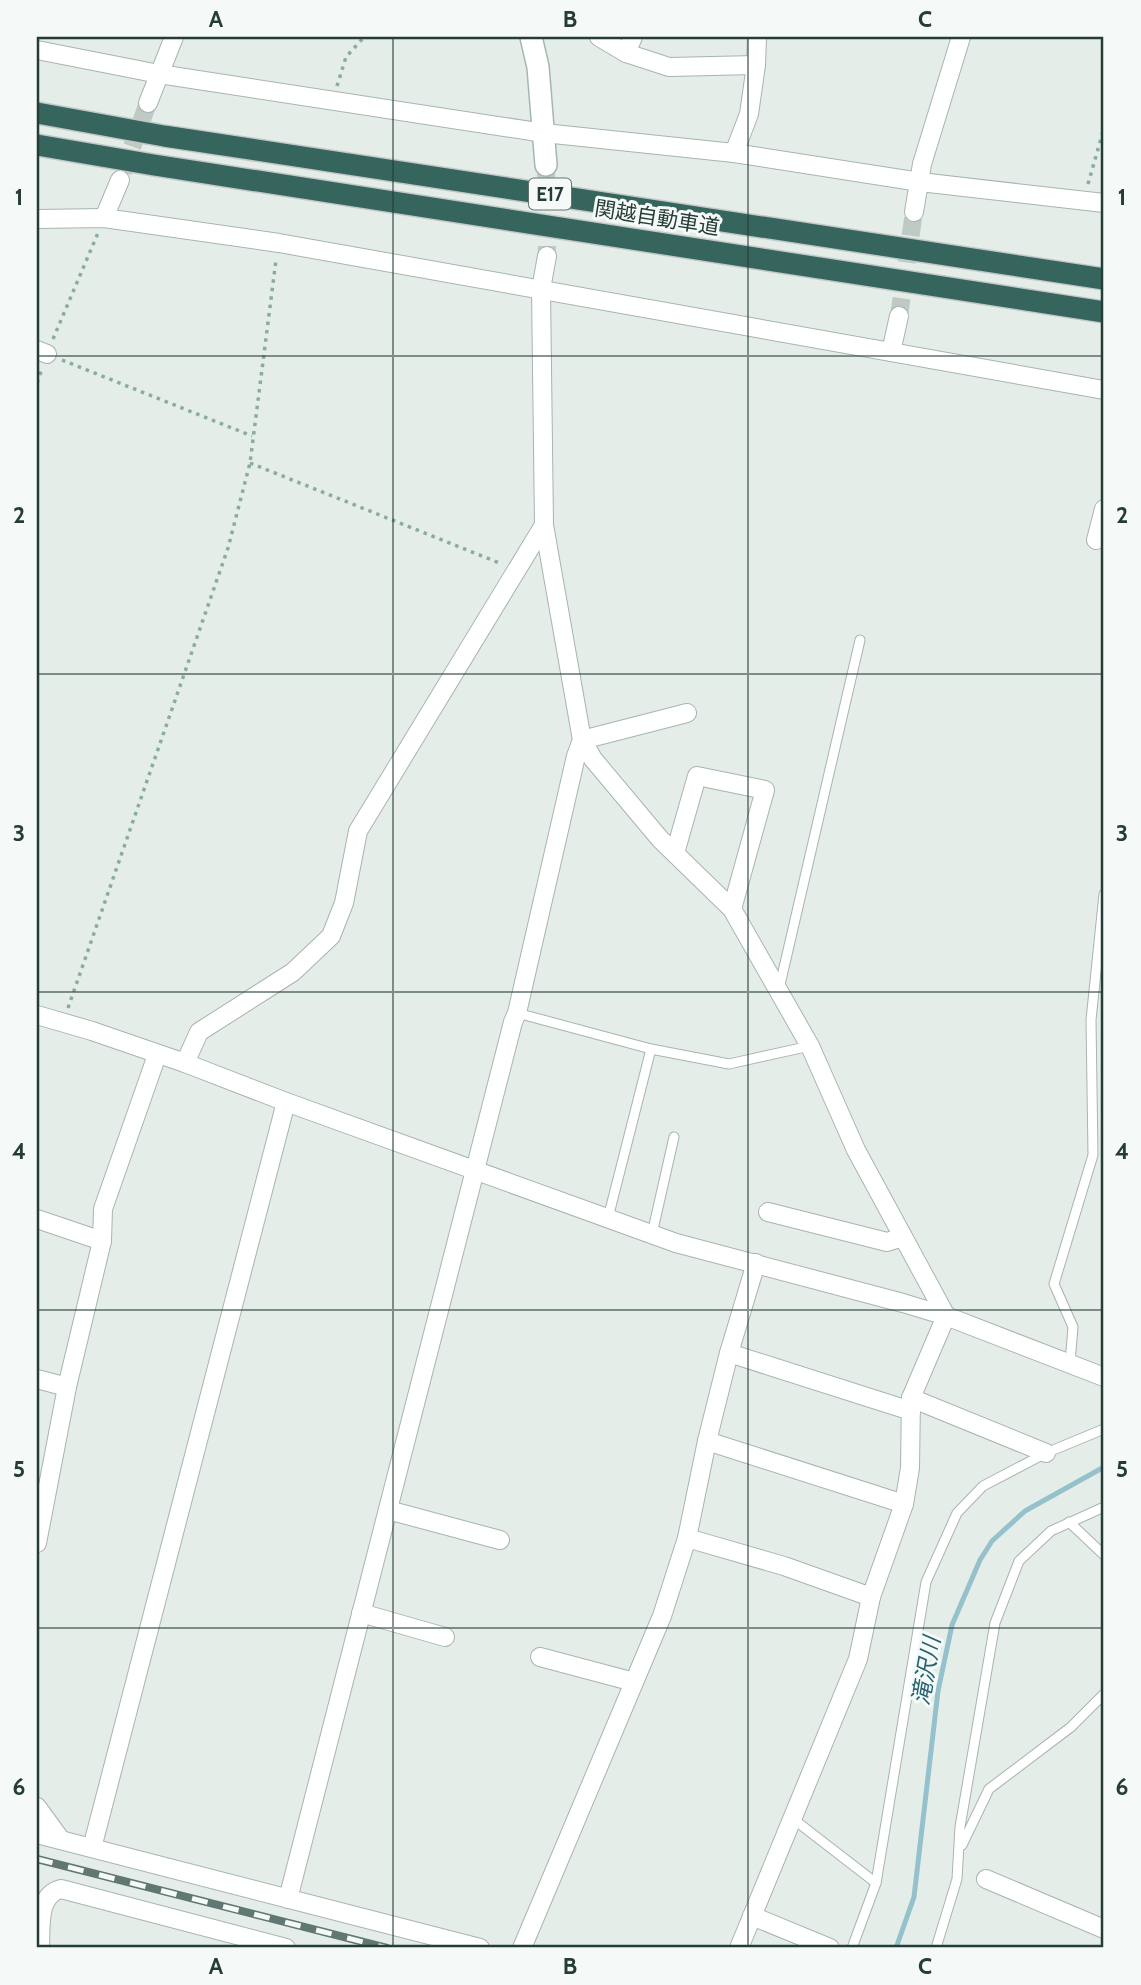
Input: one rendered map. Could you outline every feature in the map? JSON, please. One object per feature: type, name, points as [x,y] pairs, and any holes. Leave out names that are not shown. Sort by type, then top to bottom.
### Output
[{"type":"highway","name":"関越自動車道","points":[[37,113],[164,136],[1104,279]]},
{"type":"highway","name":"関越自動車道","points":[[37,145],[1104,312]]},
{"type":"street","points":[[148,103],[174,37]]},
{"type":"street","points":[[531,37],[538,67],[546,164]]},
{"type":"street","points":[[599,37],[630,45],[669,67],[756,65]]},
{"type":"street","points":[[734,153],[749,114],[757,37]]},
{"type":"street","points":[[914,212],[922,164],[961,37]]},
{"type":"street","points":[[37,50],[159,74],[544,132],[734,153],[920,182],[1104,203]]},
{"type":"street","points":[[104,218],[120,180]]},
{"type":"street","points":[[37,219],[104,218],[279,243],[1104,390]]},
{"type":"street","points":[[547,256],[541,289],[544,525],[582,740],[593,759],[675,853],[732,909],[810,1046],[856,1150],[946,1316]]},
{"type":"street","points":[[891,352],[899,316]]},
{"type":"street","points":[[1097,540],[1104,509]]},
{"type":"street","points":[[186,1063],[199,1032],[293,972],[331,936],[344,903],[358,831],[544,525]]},
{"type":"street","points":[[582,740],[687,713]]},
{"type":"street","points":[[288,1899],[517,1013],[567,789],[582,740]]},
{"type":"street","points":[[675,853],[697,776],[765,790],[732,909]]},
{"type":"street","points":[[37,1015],[186,1063],[285,1102],[652,1234],[946,1316],[1104,1377]]},
{"type":"street","points":[[37,1544],[67,1387],[102,1241],[103,1209],[157,1055]]},
{"type":"street","points":[[92,1849],[285,1102]]},
{"type":"street","points":[[768,1212],[887,1242],[903,1237]]},
{"type":"street","points":[[37,1219],[102,1241]]},
{"type":"street","points":[[522,1948],[662,1616],[687,1538],[729,1353],[756,1262]]},
{"type":"street","points":[[739,1948],[858,1660],[871,1597],[904,1504],[910,1468],[911,1405],[946,1316]]},
{"type":"street","points":[[729,1353],[911,1405],[1046,1453]]},
{"type":"street","points":[[37,1379],[67,1387]]},
{"type":"street","points":[[707,1441],[904,1504]]},
{"type":"street","points":[[388,1510],[500,1540]]},
{"type":"street","points":[[687,1538],[784,1566],[871,1597]]},
{"type":"street","points":[[361,1613],[445,1637]]},
{"type":"street","points":[[540,1657],[634,1682]]},
{"type":"street","points":[[37,1807],[61,1840]]},
{"type":"street","points":[[37,1834],[480,1948]]},
{"type":"street","points":[[986,1879],[1104,1929]]},
{"type":"street","points":[[40,1948],[46,1898],[51,1891],[61,1889],[240,1942],[286,1948]]},
{"type":"street","points":[[752,1916],[830,1948]]},
{"type":"lane","points":[[778,991],[860,640]]},
{"type":"lane","points":[[1070,1363],[1073,1327],[1054,1284],[1093,1155],[1091,1020],[1104,894]]},
{"type":"lane","points":[[517,1013],[651,1049],[729,1064],[810,1046]]},
{"type":"lane","points":[[608,1218],[651,1049]]},
{"type":"lane","points":[[652,1234],[674,1137]]},
{"type":"lane","points":[[852,1948],[876,1883],[926,1582],[957,1513],[984,1486],[1046,1453],[1104,1429]]},
{"type":"lane","points":[[936,1948],[957,1879],[960,1827],[995,1623],[1019,1561],[1051,1531],[1104,1507]]},
{"type":"lane","points":[[1069,1522],[1104,1555]]},
{"type":"lane","points":[[959,1852],[989,1789],[1071,1727],[1104,1694]]},
{"type":"lane","points":[[792,1818],[876,1883]]},
{"type":"path","points":[[333,101],[346,57],[364,37]]},
{"type":"path","points":[[1083,201],[1104,128]]},
{"type":"path","points":[[104,218],[42,352],[253,436]]},
{"type":"path","points":[[63,1023],[228,548],[250,463],[279,243]]},
{"type":"path","points":[[250,463],[517,570]]},
{"type":"waterway","name":"滝沢川","points":[[896,1948],[914,1897],[938,1691],[952,1625],[980,1560],[992,1541],[1025,1511],[1104,1467]]},
{"type":"tunnel","points":[[123,172],[148,103]]},
{"type":"tunnel","points":[[546,165],[547,256]]},
{"type":"tunnel","points":[[899,316],[914,212]]},
{"type":"railway","points":[[37,1859],[387,1948]]}]
